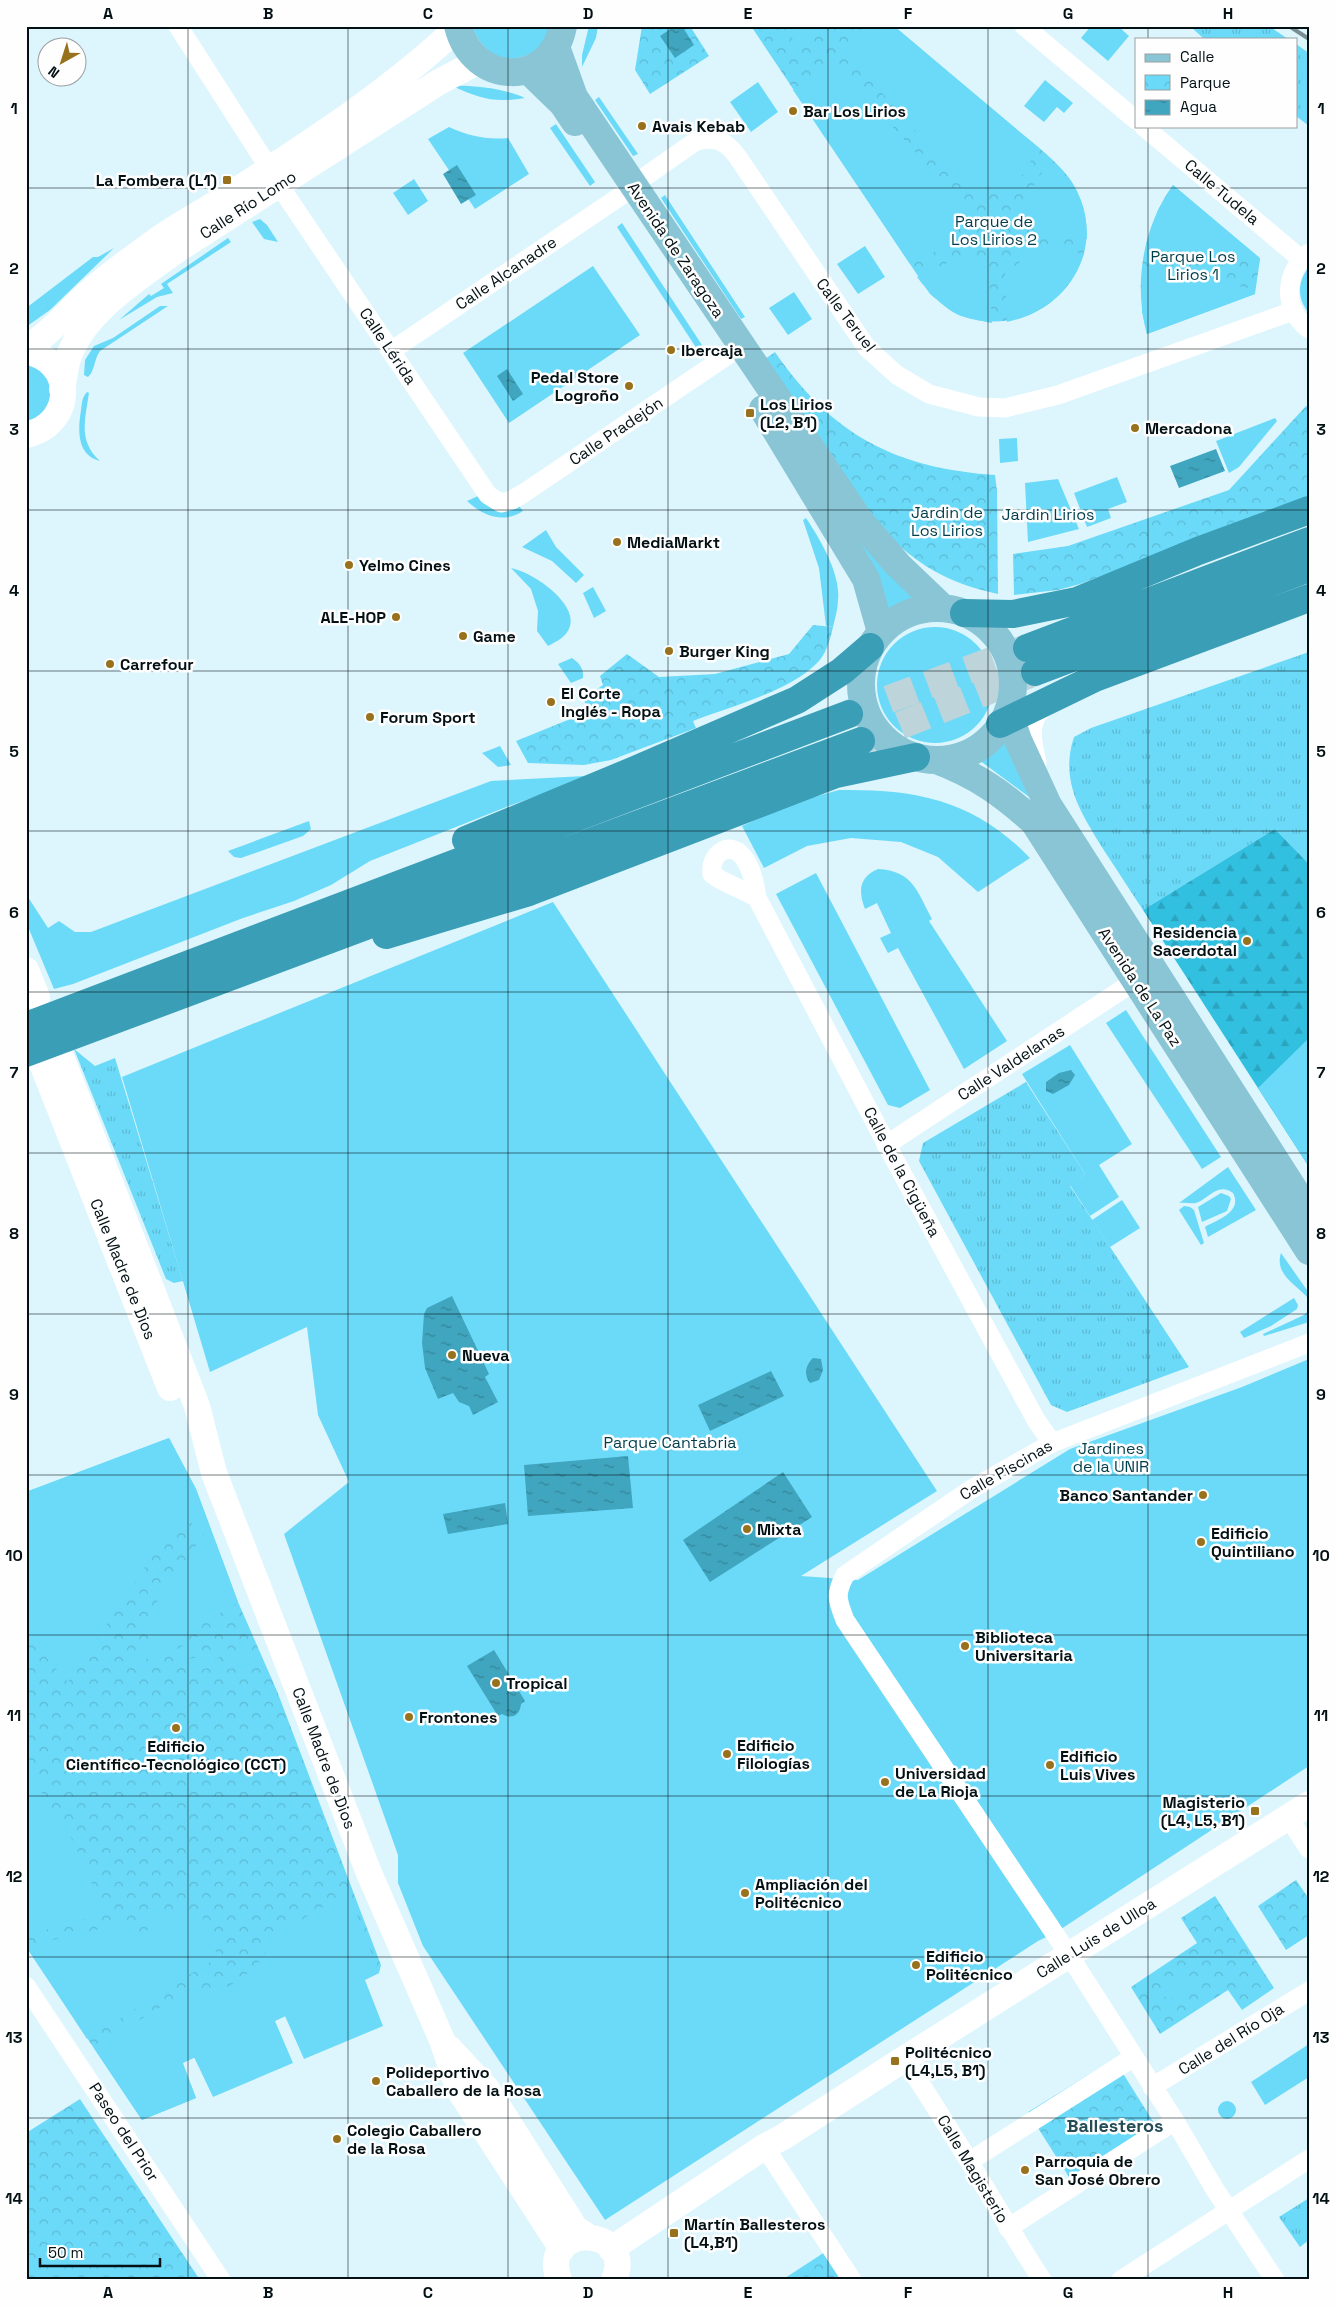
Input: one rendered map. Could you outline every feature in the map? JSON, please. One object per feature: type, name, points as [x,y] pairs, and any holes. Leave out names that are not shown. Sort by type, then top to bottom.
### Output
[{"type":"highway","points":[[953,610],[1013,614],[1077,601],[1198,551],[1309,510]]},
{"type":"highway","points":[[1198,551],[1309,518]]},
{"type":"highway","points":[[1309,541],[1031,660],[1309,568]]},
{"type":"highway","points":[[1006,718],[1081,683],[1309,598]]},
{"type":"highway","points":[[52,1043],[120,990],[209,946],[635,770],[797,700],[842,671],[875,640]]},
{"type":"highway","points":[[120,990],[849,714]]},
{"type":"highway","points":[[52,1043],[861,741]]},
{"type":"highway","points":[[294,952],[353,945],[529,892],[836,774],[926,759]]},
{"type":"highway","points":[[26,1026],[52,1043]]},
{"type":"main road","name":"Calle Río Lomo","points":[[274,176],[420,63],[458,26]]},
{"type":"main road","points":[[458,26],[462,40],[469,52],[478,61],[494,70],[511,72],[528,70],[544,61],[559,37]]},
{"type":"main road","name":"Avenida de Zaragoza","points":[[559,37],[574,98],[627,190],[866,579],[875,640]]},
{"type":"main road","name":"Calle Río Lomo","points":[[26,350],[41,339],[84,297],[123,266],[209,218],[274,176],[478,61]]},
{"type":"main road","name":"Avenida de Zaragoza","points":[[528,70],[563,104],[627,190],[860,521],[898,565],[953,610]]},
{"type":"main road","name":"Calle Río Lomo","points":[[26,435],[39,431],[55,420],[64,402],[62,389],[67,361],[74,346],[97,313],[170,255],[209,218]]},
{"type":"main road","points":[[26,350],[44,358],[53,367],[59,377],[62,389]]},
{"type":"main road","points":[[920,610],[953,610],[981,622],[996,636],[1006,653],[1012,672],[1012,692],[1006,718],[991,737],[975,750],[956,758],[926,759],[895,748],[878,733],[866,713],[861,691],[862,668],[875,640],[898,618],[920,610]]},
{"type":"main road","name":"Avenida de La Paz","points":[[1006,718],[1048,805],[1309,1212]]},
{"type":"main road","name":"Avenida de La Paz","points":[[926,759],[963,770],[990,785],[1034,822],[1309,1251]]},
{"type":"main road","points":[[26,970],[37,997]]},
{"type":"main road","name":"Calle Madre de Dios","points":[[52,1043],[197,1406],[214,1473],[369,1873],[442,2040],[459,2090],[562,2249]]},
{"type":"main road","name":"Calle Luis de Ulloa","points":[[611,2249],[739,2165],[776,2145],[904,2059],[1298,1810]]},
{"type":"main road","name":"Calle Madre de Dios","points":[[442,2040],[487,2090],[575,2228],[587,2236],[600,2240],[611,2249]]},
{"type":"main road","points":[[560,2280],[556,2263],[562,2249],[577,2238],[587,2236]]},
{"type":"main road","points":[[611,2249],[617,2260],[617,2272],[614,2280]]},
{"type":"street","name":"Calle Lérida","points":[[178,26],[274,176],[488,495],[501,503]]},
{"type":"street","points":[[1024,26],[1135,119]]},
{"type":"street","name":"Calle Tudela","points":[[1145,128],[1305,256]]},
{"type":"street","name":"Calle Teruel","points":[[627,190],[696,141],[708,138],[719,140],[731,148],[738,156],[867,348],[897,375],[930,394],[979,407],[1005,408],[1058,395],[1293,311]]},
{"type":"street","name":"Calle Alcanadre","points":[[391,351],[627,190]]},
{"type":"street","points":[[1305,256],[1293,270],[1289,284],[1289,298],[1293,311],[1302,324],[1309,329]]},
{"type":"street","name":"Calle Pradejón","points":[[501,503],[512,500],[524,493],[728,355]]},
{"type":"street","name":"Avenida de La Paz","points":[[1048,805],[1032,739],[1033,721],[1040,710],[1081,683]]},
{"type":"street","name":"Calle de la Cigüeña","points":[[757,898],[886,1145],[1032,1412],[1052,1443]]},
{"type":"street","name":"Calle Valdelanas","points":[[886,1145],[1135,981]]},
{"type":"street","name":"Calle Piscinas","points":[[1069,1955],[845,1620],[838,1603],[837,1590],[845,1575],[868,1559],[970,1490],[1052,1443],[1309,1343]]},
{"type":"street","points":[[1298,1810],[1309,1849]]},
{"type":"street","points":[[1069,1955],[1152,2087],[1175,2120],[1274,2280]]},
{"type":"street","name":"Paseo del Prior","points":[[26,1986],[221,2280]]},
{"type":"street","name":"Calle del Río Oja","points":[[1152,2087],[1309,1991]]},
{"type":"street","points":[[970,2162],[1134,2057]]},
{"type":"street","name":"Calle Magisterio","points":[[904,2059],[1042,2280]]},
{"type":"street","points":[[1008,2228],[1175,2120]]},
{"type":"street","points":[[776,2145],[852,2280]]},
{"type":"street","points":[[1126,2278],[1309,2159]]},
{"type":"green space","points":[[472,26],[554,26],[548,41],[544,45],[526,56],[506,58],[498,56],[483,45]]},
{"type":"green space","points":[[589,26],[598,26],[596,38],[582,67],[582,55]]},
{"type":"green space","points":[[642,26],[690,26],[709,56],[650,94],[635,70]]},
{"type":"green space","name":"Parque de Los Lirios 2","points":[[751,26],[894,26],[1038,147],[1057,164],[1072,182],[1086,219],[1085,246],[1077,271],[1062,292],[1042,308],[1017,319],[990,321],[961,316],[930,294]]},
{"type":"green space","points":[[782,26],[827,26],[802,49]]},
{"type":"green space","points":[[866,26],[894,26],[1039,148],[1010,195],[992,193],[976,199],[843,49]]},
{"type":"green space","points":[[1091,26],[1118,26],[1129,36],[1108,61],[1081,38]]},
{"type":"green space","points":[[1190,26],[1269,26],[1287,38],[1203,38]]},
{"type":"green space","points":[[1298,45],[1309,53],[1309,126],[1298,118]]},
{"type":"green space","points":[[833,60],[965,208],[956,225],[958,240],[910,264],[793,90]]},
{"type":"green space","points":[[1045,80],[1073,103],[1064,113],[1057,107],[1044,122],[1024,106]]},
{"type":"green space","points":[[758,82],[778,112],[751,132],[730,102]]},
{"type":"green space","points":[[452,86],[490,88],[525,98],[488,99]]},
{"type":"green space","points":[[599,97],[638,154],[633,156],[595,100]]},
{"type":"green space","points":[[556,124],[595,182],[590,186],[550,128]]},
{"type":"green space","points":[[449,127],[478,137],[508,138],[529,174],[475,209],[428,139]]},
{"type":"green space","points":[[1050,160],[1067,177],[1078,195],[1085,215],[1087,239],[1034,231],[1031,216],[1022,204]]},
{"type":"green space","points":[[414,179],[428,201],[408,215],[393,193]]},
{"type":"green space","name":"Parque Los Lirios 1","points":[[1173,185],[1260,259],[1255,294],[1147,334],[1141,296],[1144,256],[1154,219]]},
{"type":"green space","points":[[1173,185],[1260,258],[1259,264],[1146,244],[1158,210]]},
{"type":"green space","points":[[665,195],[745,317],[741,319],[661,198]]},
{"type":"green space","points":[[260,219],[267,225],[278,242],[264,239],[252,222]]},
{"type":"green space","points":[[622,223],[702,345],[697,349],[617,227]]},
{"type":"green space","points":[[228,238],[231,242],[167,284],[173,293],[157,297],[119,320],[149,294],[151,296],[164,288],[161,284]]},
{"type":"green space","points":[[1031,245],[1084,254],[1064,290],[1055,299],[1034,313],[1007,322],[1005,271],[1021,261]]},
{"type":"green space","points":[[865,246],[885,277],[858,294],[837,264]]},
{"type":"green space","points":[[114,248],[50,310],[26,327],[26,308],[93,257],[98,257]]},
{"type":"green space","points":[[965,255],[973,263],[989,270],[992,323],[968,317],[949,308],[933,295],[917,277]]},
{"type":"green space","points":[[593,266],[640,335],[509,423],[463,353]]},
{"type":"green space","points":[[1309,267],[1309,313],[1302,302],[1300,290],[1302,279]]},
{"type":"green space","points":[[1142,270],[1255,289],[1255,294],[1147,334],[1142,312]]},
{"type":"green space","points":[[794,292],[812,319],[788,335],[769,308]]},
{"type":"green space","points":[[160,306],[168,306],[100,351],[88,377],[84,375],[85,360],[94,346],[113,338]]},
{"type":"green space","name":"Jardin de Los Lirios","points":[[775,352],[797,381],[819,405],[843,426],[869,442],[896,455],[926,464],[959,471],[995,475],[997,491],[998,594],[963,584],[934,571],[907,552],[881,528],[765,359]]},
{"type":"green space","points":[[26,359],[31,359],[55,389],[42,416],[26,421]]},
{"type":"green space","points":[[87,392],[89,393],[85,421],[86,438],[88,446],[100,461],[86,453],[80,440],[79,425],[83,398]]},
{"type":"green space","points":[[1306,406],[1309,406],[1309,499],[1080,584],[1058,590],[1014,595],[1013,554],[1068,546],[1229,490]]},
{"type":"green space","points":[[1275,418],[1277,421],[1239,467],[1229,473],[1216,441]]},
{"type":"green space","points":[[1017,438],[1018,461],[1000,463],[999,439]]},
{"type":"green space","points":[[1117,477],[1127,502],[1108,509],[1111,518],[1087,527],[1074,493]]},
{"type":"green space","name":"Jardin Lirios","points":[[1058,479],[1079,529],[1028,542],[1025,483]]},
{"type":"green space","points":[[478,496],[519,506],[523,511],[516,515],[501,518],[486,514],[467,501]]},
{"type":"green space","points":[[806,518],[823,546],[836,579],[838,603],[833,627],[826,626],[819,568],[803,520]]},
{"type":"green space","points":[[546,530],[556,547],[584,575],[576,583],[552,561],[522,547]]},
{"type":"green space","points":[[862,539],[918,599],[888,612],[856,543]]},
{"type":"green space","points":[[511,568],[530,575],[541,582],[560,598],[567,607],[570,617],[569,630],[561,638],[548,646],[537,631],[538,611],[531,589]]},
{"type":"green space","points":[[593,587],[606,611],[594,618],[583,593]]},
{"type":"green space","points":[[813,625],[833,627],[825,652],[815,665],[803,675],[774,691],[693,721],[696,728],[611,760],[584,765],[528,763],[516,741],[590,711],[583,699],[603,685],[600,676],[627,654],[659,677],[715,674],[789,654]]},
{"type":"green space","points":[[935,627],[957,632],[976,644],[988,663],[993,685],[988,707],[976,726],[957,738],[935,743],[913,738],[894,726],[882,707],[877,685],[882,663],[894,644],[913,632]]},
{"type":"green space","points":[[1309,652],[1309,864],[1275,829],[1143,910],[1088,825],[1075,798],[1069,769],[1074,737],[1091,728]]},
{"type":"green space","points":[[572,658],[583,671],[583,678],[571,683],[558,664]]},
{"type":"green space","points":[[1006,739],[1032,799],[979,760]]},
{"type":"green space","points":[[500,746],[511,765],[498,767],[482,753]]},
{"type":"green space","points":[[585,776],[584,779],[509,806],[370,861],[331,885],[294,901],[243,918],[73,984],[54,989],[26,922],[26,894],[48,928],[59,921],[75,932],[91,932],[491,781]]},
{"type":"green space","points":[[839,790],[894,792],[943,802],[966,811],[988,823],[1009,838],[1030,858],[978,892],[938,857],[901,842],[851,838],[807,846],[764,868],[742,826],[792,803]]},
{"type":"green space","points":[[309,821],[311,829],[303,836],[241,858],[234,857],[228,851]]},
{"type":"green space","points":[[1275,829],[1309,864],[1309,1167],[1143,910]]},
{"type":"green space","points":[[878,869],[890,871],[907,878],[918,891],[932,919],[929,921],[1007,1041],[964,1069],[898,948],[888,953],[880,938],[891,933],[877,903],[865,909],[861,896],[862,885],[867,876]]},
{"type":"green space","points":[[816,873],[930,1090],[900,1108],[888,1105],[776,894]]},
{"type":"green space","points":[[553,902],[937,1491],[801,1576],[858,1580],[1070,1449],[1242,1387],[1309,1359],[1309,1766],[1055,1933],[1038,1941],[605,2220],[423,1946],[398,1883],[398,1855],[284,1534],[349,1482],[318,1415],[307,1327],[210,1372],[122,1077]]},
{"type":"green space","points":[[1126,1010],[1221,1157],[1202,1169],[1106,1023]]},
{"type":"green space","points":[[1309,1038],[1309,1167],[1258,1088]]},
{"type":"green space","points":[[1070,1045],[1132,1144],[1099,1165],[1119,1197],[1090,1216],[1070,1185],[1085,1174],[1022,1074]]},
{"type":"green space","points":[[74,1049],[95,1066],[115,1058],[183,1281],[174,1283],[166,1279]]},
{"type":"green space","points":[[1026,1082],[1085,1174],[1070,1186],[1189,1367],[1067,1412],[1051,1405],[919,1161],[923,1143]]},
{"type":"green space","points":[[1228,1167],[1256,1210],[1208,1237],[1205,1227],[1222,1218],[1235,1205],[1233,1193],[1222,1189],[1213,1192],[1196,1203],[1179,1203]]},
{"type":"green space","points":[[1221,1193],[1229,1196],[1231,1199],[1227,1211],[1202,1222],[1198,1207]]},
{"type":"green space","points":[[1122,1200],[1140,1228],[1110,1247],[1092,1220]]},
{"type":"green space","points":[[1184,1206],[1194,1210],[1204,1243],[1201,1245],[1179,1210]]},
{"type":"green space","points":[[1281,1253],[1309,1293],[1309,1299],[1284,1274],[1280,1261]]},
{"type":"green space","points":[[1294,1298],[1298,1305],[1297,1309],[1271,1326],[1244,1338],[1240,1332]]},
{"type":"green space","points":[[1309,1310],[1309,1322],[1264,1336],[1263,1334],[1304,1315]]},
{"type":"green space","points":[[169,1438],[196,1489],[238,1602],[277,1691],[381,1965],[379,1973],[183,2063],[196,2098],[142,2120],[26,1947],[26,1492]]},
{"type":"green space","points":[[169,1438],[196,1489],[238,1602],[137,1665],[136,1647],[155,1645],[151,1628],[137,1631],[205,1532],[180,1515],[68,1682],[26,1635],[26,1492]]},
{"type":"green space","points":[[206,1632],[218,1641],[167,1655]]},
{"type":"green space","points":[[230,1648],[206,1669],[182,1661]]},
{"type":"green space","points":[[242,1654],[258,1665],[220,1670]]},
{"type":"green space","points":[[26,1768],[73,1841],[105,1914],[26,1935]]},
{"type":"green space","points":[[1296,1880],[1309,1899],[1309,1935],[1286,1950],[1258,1906]]},
{"type":"green space","points":[[348,1892],[379,1973],[365,1980],[383,2026],[304,2059],[285,2016],[275,2021],[293,2063],[213,2097],[194,2057],[182,2063],[196,2098],[142,2120],[94,2048],[192,1988],[196,1995],[228,1987],[250,1971],[266,1954],[258,1946]]},
{"type":"green space","points":[[1215,1896],[1274,1988],[1242,2010],[1228,1990],[1160,2034],[1131,1987],[1197,1943],[1181,1918]]},
{"type":"green space","points":[[150,1913],[202,1917],[218,1957],[87,2039],[26,1946],[127,1923],[133,1937],[154,1927]]},
{"type":"green space","points":[[1182,1981],[1187,1987],[1183,1993],[1174,1999],[1165,1997],[1166,1991],[1170,1986]]},
{"type":"green space","points":[[1309,2044],[1309,2077],[1265,2105],[1251,2082]]},
{"type":"green space","points":[[1114,2059],[1164,2139],[1079,2193],[1028,2112]]},
{"type":"green space","points":[[80,2099],[200,2280],[26,2280],[26,2133]]},
{"type":"green space","points":[[1223,2101],[1231,2101],[1236,2106],[1234,2117],[1223,2119],[1218,2114],[1218,2106]]},
{"type":"green space","points":[[1309,2198],[1309,2240],[1300,2247],[1279,2217]]},
{"type":"green space","points":[[831,2248],[852,2280],[782,2280]]},
{"type":"water","points":[[675,26],[682,26],[694,45],[675,58],[660,36]]},
{"type":"water","points":[[457,165],[476,195],[461,204],[443,174]]},
{"type":"water","points":[[507,369],[523,394],[513,401],[497,376]]},
{"type":"water","points":[[1216,449],[1225,471],[1179,488],[1170,466]]},
{"type":"water","points":[[1071,1070],[1075,1075],[1069,1085],[1053,1094],[1046,1091],[1046,1082],[1059,1073]]},
{"type":"water","name":"Nueva","points":[[452,1296],[489,1374],[485,1377],[498,1402],[473,1415],[469,1406],[459,1402],[453,1393],[438,1399],[425,1368],[422,1343],[424,1314],[427,1308]]},
{"type":"water","points":[[813,1358],[821,1359],[823,1370],[819,1380],[810,1383],[806,1370]]},
{"type":"water","points":[[771,1371],[784,1396],[710,1431],[698,1405]]},
{"type":"water","points":[[628,1456],[633,1508],[528,1516],[524,1465]]},
{"type":"water","name":"Mixta","points":[[783,1472],[812,1517],[710,1582],[683,1540]]},
{"type":"water","points":[[505,1503],[508,1524],[448,1534],[443,1514]]},
{"type":"water","name":"Tropical","points":[[494,1650],[525,1701],[521,1704],[517,1714],[509,1717],[502,1714],[498,1716],[467,1666]]},
{"type":"tunnel","points":[[849,714],[1027,648]]},
{"type":"tunnel","points":[[861,741],[1035,672]]},
{"type":"railway","points":[[1289,26],[1309,39]]},
{"type":"place","name":"Bar Los Lirios","points":[[793,111]]},
{"type":"place","name":"Avais Kebab","points":[[642,126]]},
{"type":"place","name":"La Fombera (L1)","points":[[227,180]]},
{"type":"place","name":"Ibercaja","points":[[671,350]]},
{"type":"place","name":"Pedal Store Logroño","points":[[629,386]]},
{"type":"place","name":"Los Lirios (L2, B1)","points":[[750,413]]},
{"type":"place","name":"Mercadona","points":[[1135,428]]},
{"type":"place","name":"MediaMarkt","points":[[617,542]]},
{"type":"place","name":"Yelmo Cines","points":[[349,565]]},
{"type":"place","name":"ALE-HOP","points":[[396,617]]},
{"type":"place","name":"Game","points":[[463,636]]},
{"type":"place","name":"Burger King","points":[[669,651]]},
{"type":"place","name":"Carrefour","points":[[110,664]]},
{"type":"place","name":"El Corte Inglés - Ropa","points":[[551,702]]},
{"type":"place","name":"Forum Sport","points":[[370,717]]},
{"type":"place","name":"Residencia Sacerdotal","points":[[1247,941]]},
{"type":"place","name":"Nueva","points":[[452,1355]]},
{"type":"place","name":"Banco Santander","points":[[1203,1495]]},
{"type":"place","name":"Mixta","points":[[747,1529]]},
{"type":"place","name":"Edificio Quintiliano","points":[[1201,1542]]},
{"type":"place","name":"Biblioteca Universitaria","points":[[965,1646]]},
{"type":"place","name":"Tropical","points":[[496,1683]]},
{"type":"place","name":"Frontones","points":[[409,1717]]},
{"type":"place","name":"Edificio Científico-Tecnológico (CCT)","points":[[176,1728]]},
{"type":"place","name":"Edificio Filologías","points":[[727,1754]]},
{"type":"place","name":"Edificio Luis Vives","points":[[1050,1765]]},
{"type":"place","name":"Universidad de La Rioja","points":[[885,1782]]},
{"type":"place","name":"Magisterio (L4, L5, B1)","points":[[1255,1811]]},
{"type":"place","name":"Ampliación del Politécnico","points":[[745,1893]]},
{"type":"place","name":"Edificio Politécnico","points":[[916,1965]]},
{"type":"place","name":"Politécnico (L4,L5, B1)","points":[[895,2061]]},
{"type":"place","name":"Polideportivo Caballero de la Rosa","points":[[376,2081]]},
{"type":"place","name":"Colegio Caballero de la Rosa","points":[[337,2139]]},
{"type":"place","name":"Parroquia de San José Obrero","points":[[1025,2170]]},
{"type":"place","name":"Martín Ballesteros (L4,B1)","points":[[674,2233]]},
{"type":"district","name":"Ballesteros","points":[[1115,2125]]},
{"type":"park label","name":"Parque Cantabria","points":[[670,1442]]},
{"type":"park label","name":"Jardines de la UNIR","points":[[1111,1457]]}]
